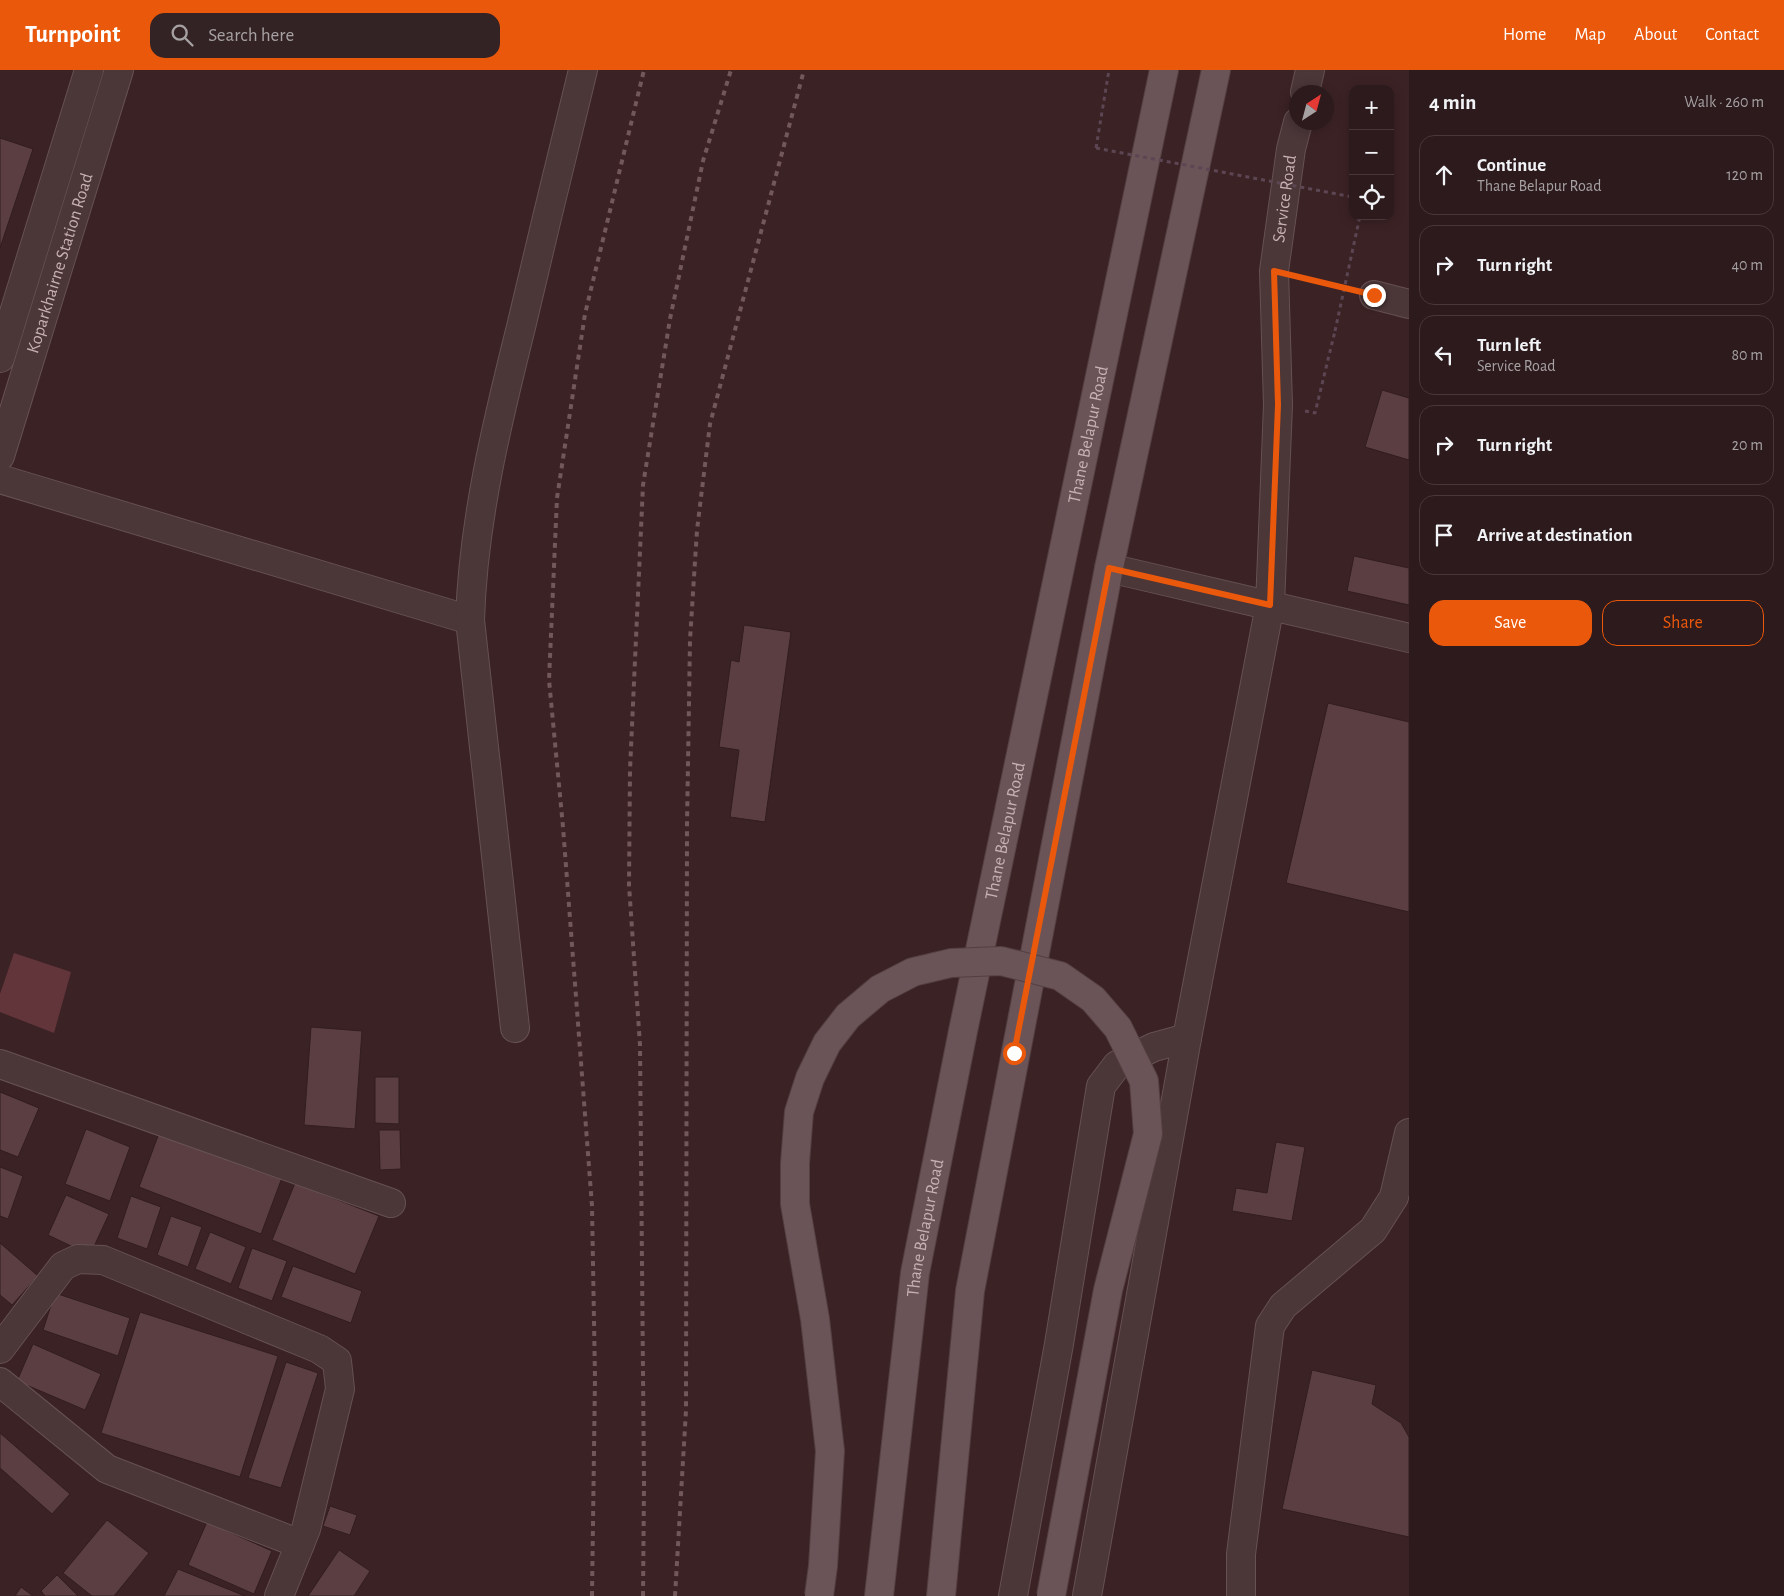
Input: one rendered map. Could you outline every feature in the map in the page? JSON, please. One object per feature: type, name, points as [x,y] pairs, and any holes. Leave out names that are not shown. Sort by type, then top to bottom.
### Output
[{"type":"main road","name":"Thane Belapur Road","points":[[880,1596],[915,1273],[962,1030],[1164,70]]},
{"type":"main road","points":[[941,1596],[970,1291],[1109,568],[1216,70]]},
{"type":"main road","points":[[818,1596],[824,1566],[830,1451],[816,1319],[795,1204],[795,1163],[799,1112],[810,1078],[828,1043],[848,1016],[880,990],[913,972],[942,965],[1001,961],[1060,976],[1093,998],[1118,1028],[1144,1081],[1148,1134],[1108,1290],[1052,1596]]},
{"type":"street","name":"Koparkhairne Station Road","points":[[0,358],[89,70]]},
{"type":"street","name":"Koparkhairne Station Road","points":[[0,456],[119,70]]},
{"type":"street","points":[[515,1028],[470,620],[472,569],[489,465],[583,70]]},
{"type":"street","points":[[1307,85],[1310,70]]},
{"type":"street","name":"Service Road","points":[[1087,1596],[1187,1038],[1270,605],[1278,405],[1274,271],[1291,149],[1296,130]]},
{"type":"street","points":[[1374,295],[1409,304]]},
{"type":"street","points":[[0,479],[470,620]]},
{"type":"street","points":[[1109,568],[1409,638]]},
{"type":"street","points":[[1013,1596],[1059,1344],[1101,1086],[1118,1065],[1154,1047],[1187,1038]]},
{"type":"street","points":[[0,1064],[391,1203]]},
{"type":"street","points":[[1241,1596],[1241,1554],[1270,1326],[1283,1306],[1372,1230],[1394,1197],[1409,1133]]},
{"type":"street","points":[[0,1348],[63,1266],[78,1260],[103,1260],[319,1349],[337,1362],[340,1389],[306,1529],[279,1596]]},
{"type":"street","points":[[0,1382],[107,1469],[300,1544]]},
{"type":"path","points":[[1109,70],[1096,148],[1349,196]]},
{"type":"path","points":[[1315,413],[1359,220]]},
{"type":"path","points":[[1274,271],[1374,295]]},
{"type":"shaded area","points":[[14,953],[71,972],[54,1033],[0,1012],[0,994]]},
{"type":"building","points":[[0,138],[33,149],[0,248]]},
{"type":"building","points":[[1382,390],[1409,398],[1409,460],[1365,447]]},
{"type":"building","points":[[1354,556],[1409,568],[1409,605],[1347,591]]},
{"type":"building","points":[[744,625],[791,632],[765,822],[730,817],[739,750],[719,747],[731,660],[739,662]]},
{"type":"building","points":[[1328,703],[1409,722],[1409,912],[1286,883]]},
{"type":"building","points":[[311,1027],[362,1031],[355,1129],[304,1125]]},
{"type":"building","points":[[375,1077],[399,1077],[399,1124],[375,1123]]},
{"type":"building","points":[[0,1092],[39,1108],[18,1157],[0,1150]]},
{"type":"building","points":[[161,1128],[283,1175],[261,1234],[139,1187]]},
{"type":"building","points":[[86,1129],[130,1147],[110,1201],[65,1184]]},
{"type":"building","points":[[379,1130],[400,1130],[401,1169],[380,1170]]},
{"type":"building","points":[[1276,1142],[1305,1147],[1292,1221],[1232,1211],[1236,1188],[1267,1193]]},
{"type":"building","points":[[0,1167],[23,1176],[8,1219],[0,1216]]},
{"type":"building","points":[[295,1183],[379,1216],[355,1274],[272,1240]]},
{"type":"building","points":[[66,1195],[109,1214],[90,1255],[48,1235]]},
{"type":"building","points":[[131,1196],[161,1207],[147,1249],[117,1238]]},
{"type":"building","points":[[171,1216],[202,1227],[188,1267],[157,1255]]},
{"type":"building","points":[[210,1232],[246,1247],[231,1284],[195,1269]]},
{"type":"building","points":[[0,1243],[38,1276],[12,1305],[0,1295]]},
{"type":"building","points":[[252,1248],[287,1261],[272,1301],[238,1288]]},
{"type":"building","points":[[293,1266],[362,1291],[351,1323],[281,1297]]},
{"type":"building","points":[[55,1293],[130,1318],[118,1356],[43,1330]]},
{"type":"building","points":[[140,1312],[278,1356],[240,1477],[101,1433]]},
{"type":"building","points":[[33,1344],[101,1374],[85,1410],[17,1381]]},
{"type":"building","points":[[286,1362],[318,1373],[281,1488],[248,1478]]},
{"type":"building","points":[[1312,1370],[1376,1385],[1372,1404],[1401,1423],[1409,1437],[1409,1537],[1282,1509]]},
{"type":"building","points":[[0,1433],[70,1494],[52,1514],[0,1468]]},
{"type":"building","points":[[330,1506],[357,1515],[350,1535],[323,1526]]},
{"type":"building","points":[[107,1520],[149,1553],[114,1596],[92,1596],[63,1573]]},
{"type":"building","points":[[207,1522],[272,1551],[254,1594],[188,1565]]},
{"type":"building","points":[[339,1550],[370,1571],[354,1596],[308,1596]]},
{"type":"building","points":[[178,1569],[245,1596],[164,1596]]},
{"type":"building","points":[[57,1575],[78,1596],[45,1596],[41,1591]]},
{"type":"building","points":[[21,1587],[33,1596],[15,1596]]},
{"type":"railway","points":[[592,1596],[595,1378],[592,1206],[563,827],[549,680],[557,498],[585,314],[644,70]]},
{"type":"railway","points":[[643,1596],[644,1483],[640,1045],[629,885],[630,770],[643,485],[670,319],[703,161],[731,70]]},
{"type":"railway","points":[[675,1596],[686,1410],[687,825],[690,640],[697,530],[710,424],[804,70]]},
{"type":"route","points":[[1014,1053],[1109,568],[1270,605],[1278,405],[1274,271],[1374,295]]}]
